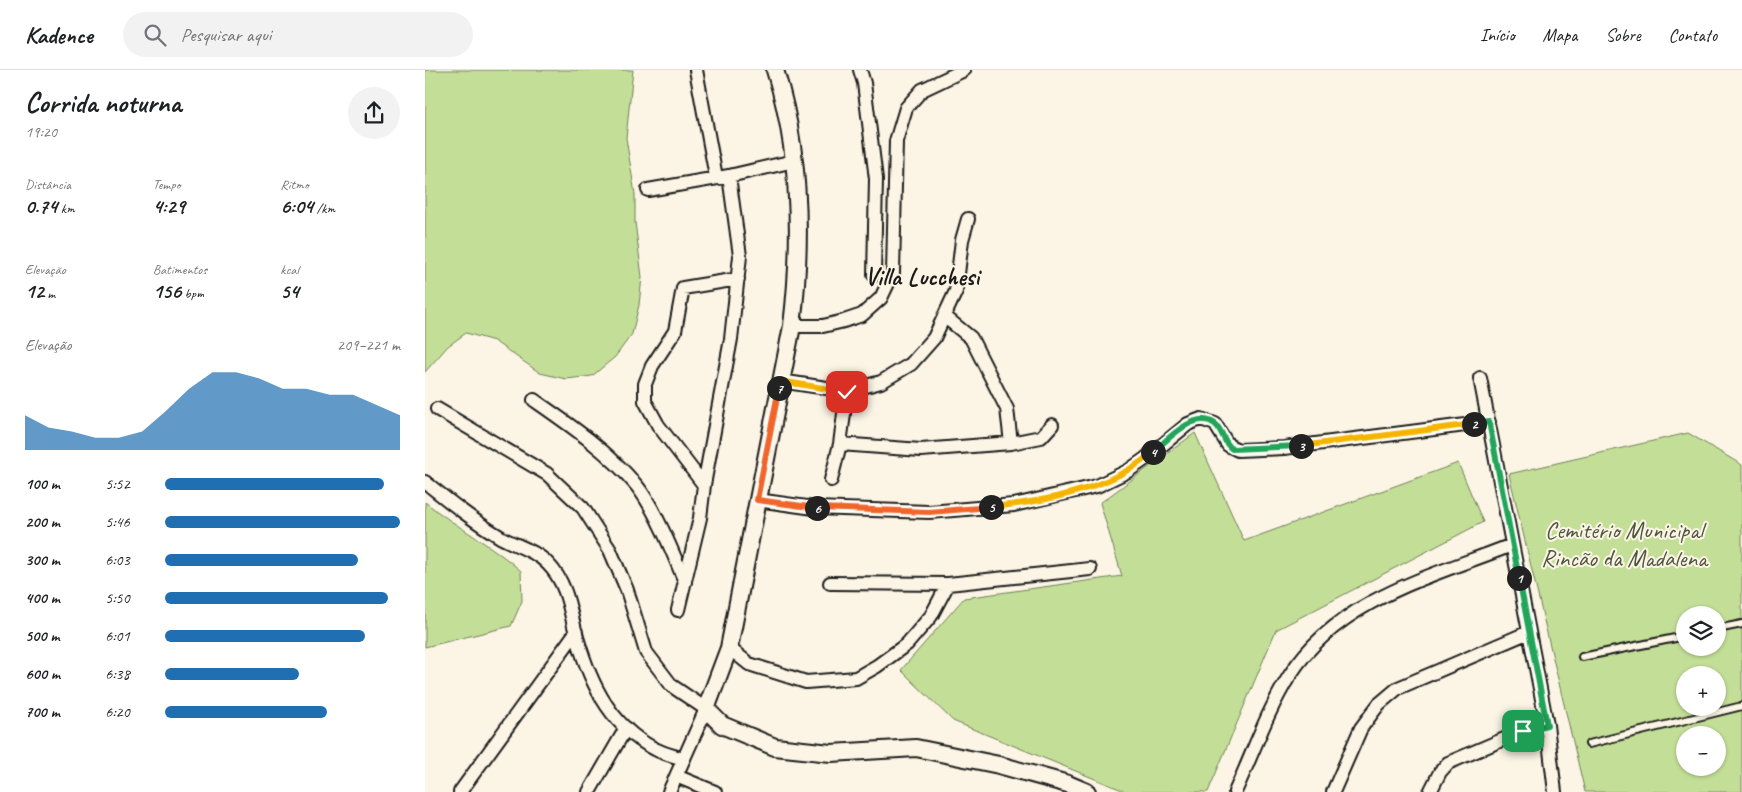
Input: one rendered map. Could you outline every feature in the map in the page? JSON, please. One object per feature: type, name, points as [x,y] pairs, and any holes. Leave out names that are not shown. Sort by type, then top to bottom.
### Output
[{"type":"street","points":[[678,610],[700,518],[704,485],[731,339],[741,256],[696,70]]},
{"type":"street","points":[[669,792],[706,709],[729,648],[792,326],[799,227],[794,161],[782,90],[775,70]]},
{"type":"street","points":[[860,70],[864,83],[876,179],[874,274]]},
{"type":"street","points":[[792,326],[823,326],[844,321],[862,315],[881,298],[893,273],[895,141],[907,108],[922,90],[964,70]]},
{"type":"street","points":[[648,190],[723,177],[794,161]]},
{"type":"street","points":[[780,381],[847,392],[881,382],[911,364],[934,338],[956,291],[961,240],[968,219]]},
{"type":"street","points":[[704,485],[658,425],[645,401],[645,384],[652,366],[675,331],[683,288],[738,279]]},
{"type":"street","points":[[944,316],[971,338],[1007,409],[1011,443]]},
{"type":"street","points":[[1481,378],[1547,725],[1555,792]]},
{"type":"street","points":[[831,480],[840,444],[847,392]]},
{"type":"street","points":[[534,400],[585,435],[637,487],[669,543],[685,582]]},
{"type":"street","points":[[437,409],[547,474],[583,508],[610,550],[627,590],[646,652],[671,686],[706,709],[722,725],[775,747],[831,753],[916,748],[999,765],[1068,784],[1087,792]]},
{"type":"street","points":[[757,500],[814,508],[929,512],[1014,505],[1097,486],[1145,459],[1187,424],[1201,419],[1215,424],[1228,445],[1238,450],[1284,448],[1489,422]]},
{"type":"street","points":[[840,444],[921,450],[1011,443],[1041,437],[1053,425]]},
{"type":"street","points":[[425,482],[474,520],[531,552],[548,564],[561,580],[586,665],[600,698],[626,728],[655,749],[684,760]]},
{"type":"street","points":[[1235,792],[1269,715],[1290,674],[1322,636],[1354,612],[1395,590],[1512,545]]},
{"type":"street","points":[[830,583],[948,584],[1090,569]]},
{"type":"street","points":[[729,648],[749,664],[805,682],[856,678],[877,666],[907,644],[931,616],[948,584]]},
{"type":"street","points":[[460,792],[576,632]]},
{"type":"street","points":[[1333,792],[1361,728],[1379,704],[1398,688],[1529,632]]},
{"type":"street","points":[[1430,792],[1439,772],[1448,763],[1523,731],[1547,725]]},
{"type":"street","points":[[589,792],[626,728]]},
{"type":"street","points":[[676,776],[715,792]]},
{"type":"lane","points":[[1726,627],[1742,624]]},
{"type":"lane","points":[[1582,657],[1676,638]]},
{"type":"lane","points":[[1589,744],[1742,706]]},
{"type":"green space","points":[[425,70],[633,70],[626,138],[635,194],[635,222],[642,277],[639,305],[632,334],[615,357],[592,376],[566,379],[540,373],[494,341],[466,333],[448,346],[425,372]]},
{"type":"green space","points":[[1195,433],[1244,541],[1458,463],[1483,522],[1276,630],[1208,792],[1127,792],[953,721],[901,670],[964,598],[1122,576],[1100,503]]},
{"type":"green space","name":"Cemitério Municipal Rincão da Madalena","points":[[1688,433],[1742,465],[1742,792],[1585,792],[1509,474]]},
{"type":"green space","points":[[425,502],[521,571],[522,601],[511,626],[425,647]]},
{"type":"district","name":"Villa Lucchesi","points":[[922,277]]},
{"type":"route","points":[[847,392],[780,381],[757,500],[814,508],[929,512],[1014,505],[1097,486],[1128,471],[1187,424],[1201,419],[1215,424],[1220,430],[1224,441],[1232,449],[1238,450],[1284,448],[1489,422],[1547,725],[1523,731]]}]
